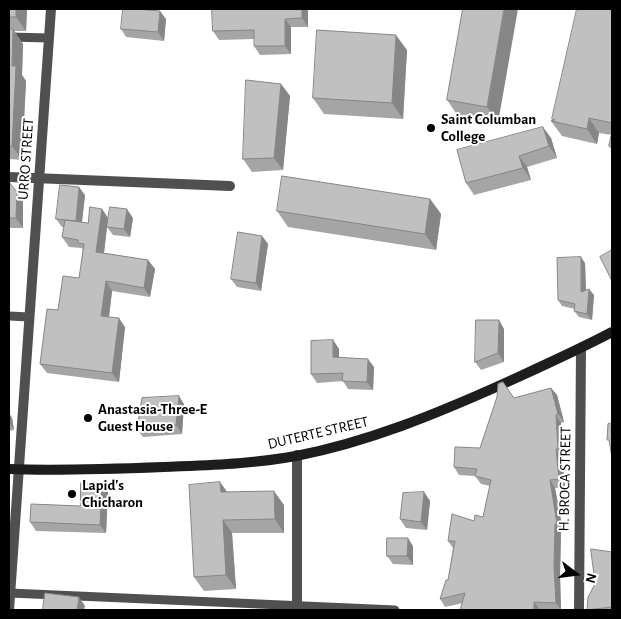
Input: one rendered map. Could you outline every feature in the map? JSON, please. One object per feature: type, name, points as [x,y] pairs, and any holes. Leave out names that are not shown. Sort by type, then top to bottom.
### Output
[{"type":"main road","name":"DUTERTE STREET","points":[[14,469],[213,465],[254,462],[339,446],[440,412],[581,349],[612,332]]},
{"type":"street","name":"URRO STREET","points":[[9,610],[14,469],[29,317],[52,9]]},
{"type":"street","points":[[9,176],[230,186]]},
{"type":"street","name":"H. BROCA STREET","points":[[579,610],[581,349]]},
{"type":"street","points":[[297,455],[297,608]]},
{"type":"lane","points":[[9,37],[49,38]]},
{"type":"lane","points":[[9,316],[29,317]]},
{"type":"lane","points":[[10,593],[297,608],[395,610]]},
{"type":"building","points":[[9,9],[16,9],[16,17],[9,17]]},
{"type":"building","points":[[123,9],[160,11],[158,32],[121,29]]},
{"type":"building","points":[[212,9],[302,9],[302,18],[285,19],[285,46],[254,46],[254,30],[213,31]]},
{"type":"building","points":[[463,9],[504,9],[487,107],[447,100]]},
{"type":"building","points":[[577,9],[612,9],[612,123],[589,118],[587,129],[551,121],[555,120],[552,119]]},
{"type":"building","points":[[9,29],[13,29],[12,66],[16,66],[12,146],[9,146]]},
{"type":"building","points":[[317,30],[396,35],[392,103],[313,98]]},
{"type":"building","points":[[246,80],[281,84],[274,158],[243,159]]},
{"type":"building","points":[[543,127],[549,146],[519,156],[523,168],[466,183],[457,150]]},
{"type":"building","points":[[612,133],[612,147],[609,146]]},
{"type":"building","points":[[282,176],[430,199],[425,234],[277,211]]},
{"type":"building","points":[[9,182],[17,192],[16,218],[9,218]]},
{"type":"building","points":[[60,185],[79,187],[76,221],[56,219]]},
{"type":"building","points":[[90,207],[102,209],[96,252],[148,260],[144,288],[106,281],[101,316],[119,318],[112,373],[40,364],[47,309],[58,310],[63,276],[79,278],[84,244],[78,243],[78,240],[62,237],[65,220],[88,223]]},
{"type":"building","points":[[110,207],[127,209],[124,229],[107,227]]},
{"type":"building","points":[[238,232],[262,236],[256,283],[231,279]]},
{"type":"building","points":[[612,250],[612,281],[600,257]]},
{"type":"building","points":[[581,257],[581,292],[589,289],[587,314],[574,311],[575,304],[558,300],[557,258]]},
{"type":"building","points":[[476,320],[499,320],[498,353],[475,362]]},
{"type":"building","points":[[333,340],[333,357],[368,359],[367,382],[342,381],[343,373],[311,374],[311,341]]},
{"type":"building","points":[[503,382],[514,398],[551,388],[558,414],[556,415],[558,449],[556,449],[559,479],[550,480],[557,524],[555,524],[554,567],[556,603],[534,602],[534,610],[460,610],[465,593],[440,599],[446,580],[448,580],[455,541],[448,541],[452,514],[474,521],[475,515],[483,517],[491,480],[475,476],[477,469],[454,467],[455,447],[480,448],[497,397],[498,384]]},
{"type":"building","points":[[179,396],[176,425],[137,429],[142,398]]},
{"type":"building","points":[[612,423],[612,457],[609,440],[607,440],[608,424]]},
{"type":"building","points":[[220,482],[221,492],[274,491],[275,519],[223,520],[226,575],[194,577],[189,485]]},
{"type":"building","points":[[81,483],[102,484],[100,525],[30,522],[31,504],[80,506]]},
{"type":"building","points":[[424,492],[421,522],[400,519],[403,493]]},
{"type":"building","points":[[387,538],[408,538],[407,556],[387,556]]},
{"type":"building","points":[[591,549],[612,552],[612,607],[587,610],[588,597],[595,584]]},
{"type":"building","points":[[45,593],[79,597],[77,610],[43,610]]},
{"type":"place","name":"Saint Columban College","points":[[431,128]]},
{"type":"place","name":"Anastasia-Three-E Guest House","points":[[88,418]]},
{"type":"place","name":"Lapid's Chicharon","points":[[72,494]]}]
